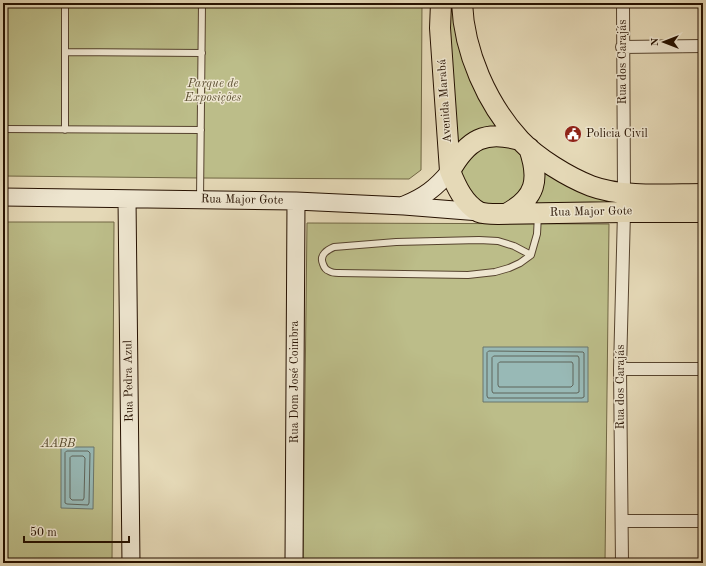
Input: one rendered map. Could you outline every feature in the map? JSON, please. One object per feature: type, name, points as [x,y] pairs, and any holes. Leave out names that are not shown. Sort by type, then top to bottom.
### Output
[{"type":"main road","name":"Avenida Marabá","points":[[441,3],[440,28],[450,171],[463,196],[480,212]]},
{"type":"main road","points":[[462,3],[463,19],[471,54],[485,88],[503,120],[525,144],[535,166],[535,176],[532,188],[526,199],[517,208],[506,214]]},
{"type":"main road","points":[[450,171],[464,150],[483,138],[501,136],[525,144]]},
{"type":"main road","name":"Rua Major Gote","points":[[525,144],[542,158],[567,174],[624,203],[703,212]]},
{"type":"main road","name":"Rua Major Gote","points":[[480,212],[506,214],[538,213],[703,194]]},
{"type":"street","name":"Rua dos Carajás","points":[[622,563],[620,369],[624,203],[622,47],[623,3]]},
{"type":"street","points":[[622,47],[703,46]]},
{"type":"street","points":[[404,206],[431,191],[450,171]]},
{"type":"street","name":"Rua Major Gote","points":[[3,197],[296,201],[404,206],[480,212]]},
{"type":"street","name":"Rua Pedra Azul","points":[[127,199],[131,563]]},
{"type":"street","name":"Rua Dom José Coimbra","points":[[294,563],[296,201]]},
{"type":"street","points":[[620,369],[703,369]]},
{"type":"street","points":[[622,521],[703,521]]},
{"type":"lane","points":[[65,3],[65,130]]},
{"type":"lane","points":[[200,199],[202,3]]},
{"type":"lane","points":[[65,52],[202,53]]},
{"type":"lane","points":[[3,129],[201,130]]},
{"type":"lane","points":[[531,255],[514,246],[498,241],[460,240],[396,242],[334,247],[327,250],[323,254],[321,261],[325,268],[339,273],[468,275],[495,272],[520,263],[531,255],[537,234],[538,213]]},
{"type":"green space","name":"Parque de Exposições","points":[[3,3],[422,3],[421,170],[409,179],[3,176]]},
{"type":"green space","points":[[449,4],[456,5],[510,134],[453,158]]},
{"type":"green space","points":[[492,139],[522,152],[529,183],[505,207],[482,206],[461,179],[462,168],[466,156]]},
{"type":"green space","points":[[536,160],[643,206],[526,207]]},
{"type":"green space","name":"AABB","points":[[3,222],[114,222],[112,563],[3,563]]},
{"type":"green space","points":[[307,223],[609,224],[605,563],[303,563]]},
{"type":"water","points":[[483,347],[588,347],[588,402],[483,402]]},
{"type":"water","points":[[61,447],[94,447],[93,509],[61,508]]},
{"type":"place","name":"Policia Civil","points":[[573,134]]}]
